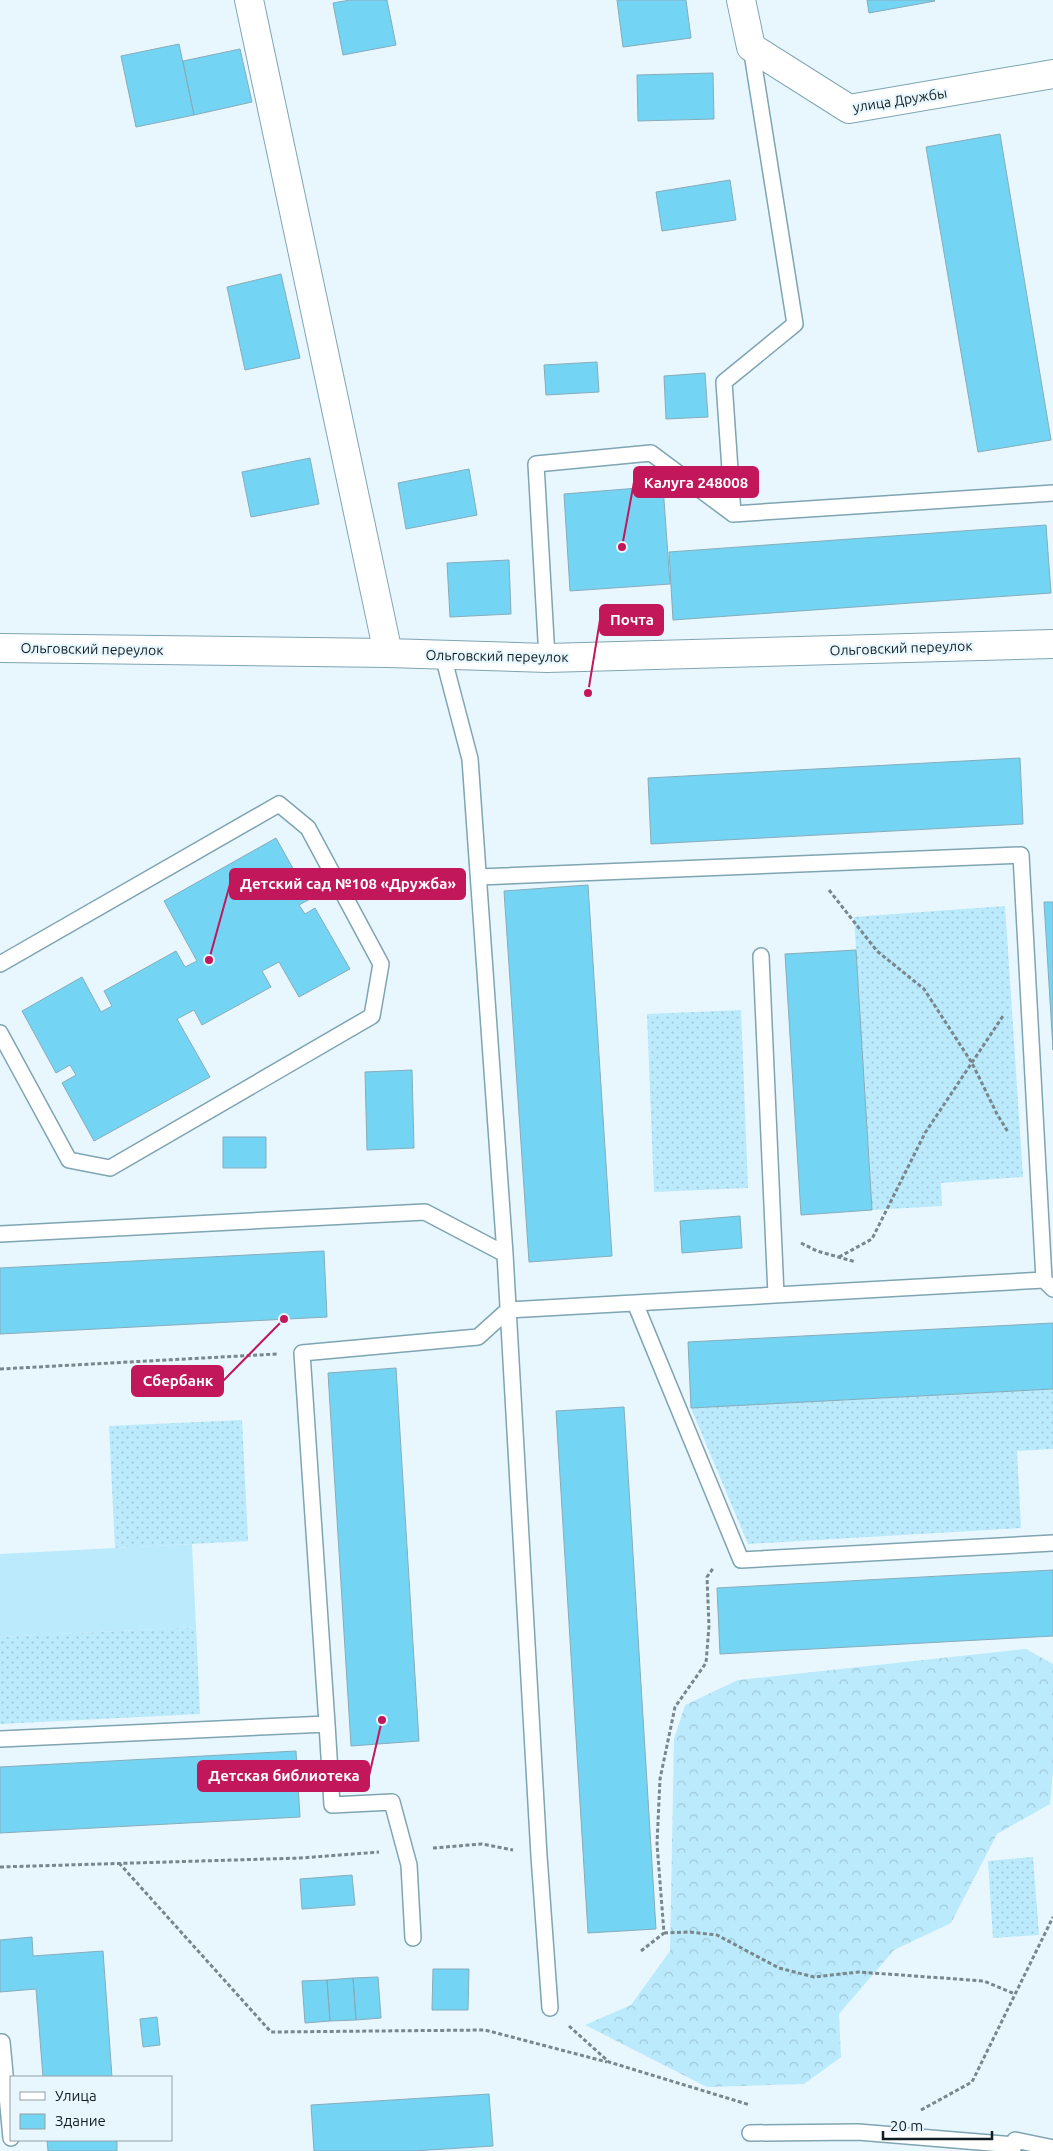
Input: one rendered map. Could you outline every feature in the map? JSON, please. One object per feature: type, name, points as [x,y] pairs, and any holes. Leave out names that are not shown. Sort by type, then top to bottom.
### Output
[{"type":"street","points":[[249,0],[388,653]]},
{"type":"street","points":[[741,0],[751,47]]},
{"type":"street","name":"улица Дружбы","points":[[751,47],[849,109],[1053,74]]},
{"type":"street","name":"Ольговский переулок","points":[[0,648],[388,653],[547,658],[1053,644]]},
{"type":"lane","points":[[733,514],[724,382],[795,324],[751,47]]},
{"type":"lane","points":[[547,658],[536,464],[651,453],[733,514],[1053,493]]},
{"type":"lane","points":[[443,656],[470,759],[505,1254],[550,2008]]},
{"type":"lane","points":[[0,964],[279,804],[308,828],[381,964],[372,1016],[110,1168],[69,1160],[0,1033]]},
{"type":"lane","points":[[413,1938],[409,1865],[392,1802],[332,1804],[302,1353],[478,1337],[508,1310],[900,1288],[1048,1285],[1037,1176],[1021,855],[479,877]]},
{"type":"lane","points":[[761,956],[776,1295]]},
{"type":"lane","points":[[0,1234],[426,1212],[505,1254]]},
{"type":"lane","points":[[635,1303],[741,1560],[1053,1543]]},
{"type":"lane","points":[[0,1739],[327,1724]]},
{"type":"lane","points":[[0,2042],[2,2042],[10,2128]]},
{"type":"lane","points":[[750,2134],[858,2132],[1015,2145],[1015,2140],[1053,2148]]},
{"type":"path","points":[[808,864],[878,951],[924,989],[972,1063],[997,1114],[1037,1176]]},
{"type":"path","points":[[839,1257],[872,1239],[925,1133],[1026,980]]},
{"type":"path","points":[[773,1230],[817,1251],[882,1269],[900,1288]]},
{"type":"path","points":[[0,1369],[302,1353]]},
{"type":"path","points":[[664,1933],[657,1844],[660,1778],[675,1707],[706,1663],[709,1626],[707,1577],[716,1564],[741,1560]]},
{"type":"path","points":[[0,1867],[301,1858],[482,1844],[540,1856]]},
{"type":"path","points":[[119,1863],[272,2032],[485,2030],[609,2062],[758,2107]]},
{"type":"path","points":[[912,2110],[922,2110],[972,2082],[1053,1917]]},
{"type":"path","points":[[641,1951],[664,1933],[690,1932],[717,1935],[779,1968],[814,1977],[859,1972],[984,1981],[1015,1994]]},
{"type":"path","points":[[550,2008],[609,2062]]},
{"type":"green space","points":[[1005,906],[1023,1177],[941,1183],[942,1206],[872,1210],[854,917]]},
{"type":"green space","points":[[741,1010],[748,1188],[654,1192],[647,1014]]},
{"type":"green space","points":[[1053,1389],[1053,1449],[1017,1451],[1021,1528],[748,1544],[691,1408]]},
{"type":"green space","points":[[242,1420],[248,1541],[115,1548],[109,1426]]},
{"type":"green space","points":[[192,1544],[196,1627],[0,1637],[0,1554]]},
{"type":"green space","points":[[196,1627],[200,1714],[0,1724],[0,1637]]},
{"type":"green space","points":[[1026,1649],[1053,1664],[1053,1772],[1050,1804],[997,1834],[951,1923],[894,1950],[839,2014],[841,2057],[804,2084],[707,2087],[585,2025],[631,2005],[670,1951],[674,1739],[685,1705],[738,1680]]},
{"type":"green space","points":[[1033,1857],[1039,1935],[993,1938],[988,1861]]},
{"type":"building","points":[[350,0],[387,0],[396,45],[343,55],[333,3]]},
{"type":"building","points":[[617,0],[686,0],[691,38],[623,47]]},
{"type":"building","points":[[867,0],[934,0],[935,1],[869,13]]},
{"type":"building","points":[[179,44],[194,115],[136,127],[121,56]]},
{"type":"building","points":[[240,49],[252,102],[194,115],[183,61]]},
{"type":"building","points":[[713,73],[714,119],[638,121],[637,75]]},
{"type":"building","points":[[1000,134],[1051,440],[978,452],[926,147]]},
{"type":"building","points":[[730,180],[736,220],[662,231],[656,192]]},
{"type":"building","points":[[281,274],[300,358],[245,370],[227,287]]},
{"type":"building","points":[[597,362],[599,392],[546,395],[544,365]]},
{"type":"building","points":[[705,373],[708,417],[666,419],[664,376]]},
{"type":"building","points":[[310,458],[319,504],[251,517],[242,472]]},
{"type":"building","points":[[469,469],[477,515],[406,529],[398,483]]},
{"type":"building","points":[[663,486],[670,584],[570,591],[564,494]]},
{"type":"building","points":[[1046,525],[1051,593],[673,620],[669,552]]},
{"type":"building","points":[[509,560],[511,614],[450,617],[447,563]]},
{"type":"building","points":[[1020,758],[1023,824],[651,844],[648,778]]},
{"type":"building","points":[[276,838],[310,899],[299,905],[305,914],[315,908],[350,969],[299,997],[279,962],[262,971],[271,987],[202,1025],[194,1010],[177,1019],[210,1077],[94,1141],[62,1083],[76,1075],[70,1065],[56,1073],[22,1011],[82,977],[101,1012],[112,1006],[104,991],[176,951],[185,967],[197,961],[164,901]]},
{"type":"building","points":[[588,885],[612,1256],[529,1262],[504,891]]},
{"type":"building","points":[[1044,902],[1053,902],[1053,1050]]},
{"type":"building","points":[[856,950],[872,1210],[801,1215],[785,954]]},
{"type":"building","points":[[412,1070],[414,1148],[367,1150],[365,1072]]},
{"type":"building","points":[[223,1137],[266,1137],[266,1168],[223,1168]]},
{"type":"building","points":[[740,1216],[742,1248],[682,1253],[680,1221]]},
{"type":"building","points":[[324,1251],[327,1317],[0,1334],[0,1268]]},
{"type":"building","points":[[1053,1323],[1053,1389],[691,1408],[688,1342]]},
{"type":"building","points":[[396,1368],[419,1741],[351,1746],[328,1373]]},
{"type":"building","points":[[624,1407],[656,1929],[588,1933],[556,1411]]},
{"type":"building","points":[[1053,1570],[1053,1636],[720,1654],[717,1588]]},
{"type":"building","points":[[296,1751],[300,1817],[0,1833],[0,1767]]},
{"type":"building","points":[[352,1875],[355,1905],[302,1909],[300,1879]]},
{"type":"building","points":[[32,1937],[33,1956],[103,1951],[112,2076],[43,2076],[36,1989],[0,1992],[0,1940]]},
{"type":"building","points":[[433,1969],[469,1969],[468,2010],[432,2010]]},
{"type":"building","points":[[378,1977],[381,2018],[356,2020],[353,1978]]},
{"type":"building","points":[[353,1978],[356,2020],[330,2021],[327,1980]]},
{"type":"building","points":[[327,1980],[330,2021],[305,2023],[302,1981]]},
{"type":"building","points":[[157,2017],[160,2045],[143,2047],[140,2019]]},
{"type":"building","points":[[489,2094],[493,2146],[413,2151],[314,2151],[311,2105]]},
{"type":"building","points":[[47,2141],[117,2141],[117,2151],[48,2151]]},
{"type":"place","name":"Калуга 248008","points":[[622,547]]},
{"type":"place","name":"Почта","points":[[588,693]]},
{"type":"place","name":"Детский сад №108 «Дружба»","points":[[209,960]]},
{"type":"place","name":"Сбербанк","points":[[284,1319]]},
{"type":"place","name":"Детская библиотека","points":[[382,1720]]}]
